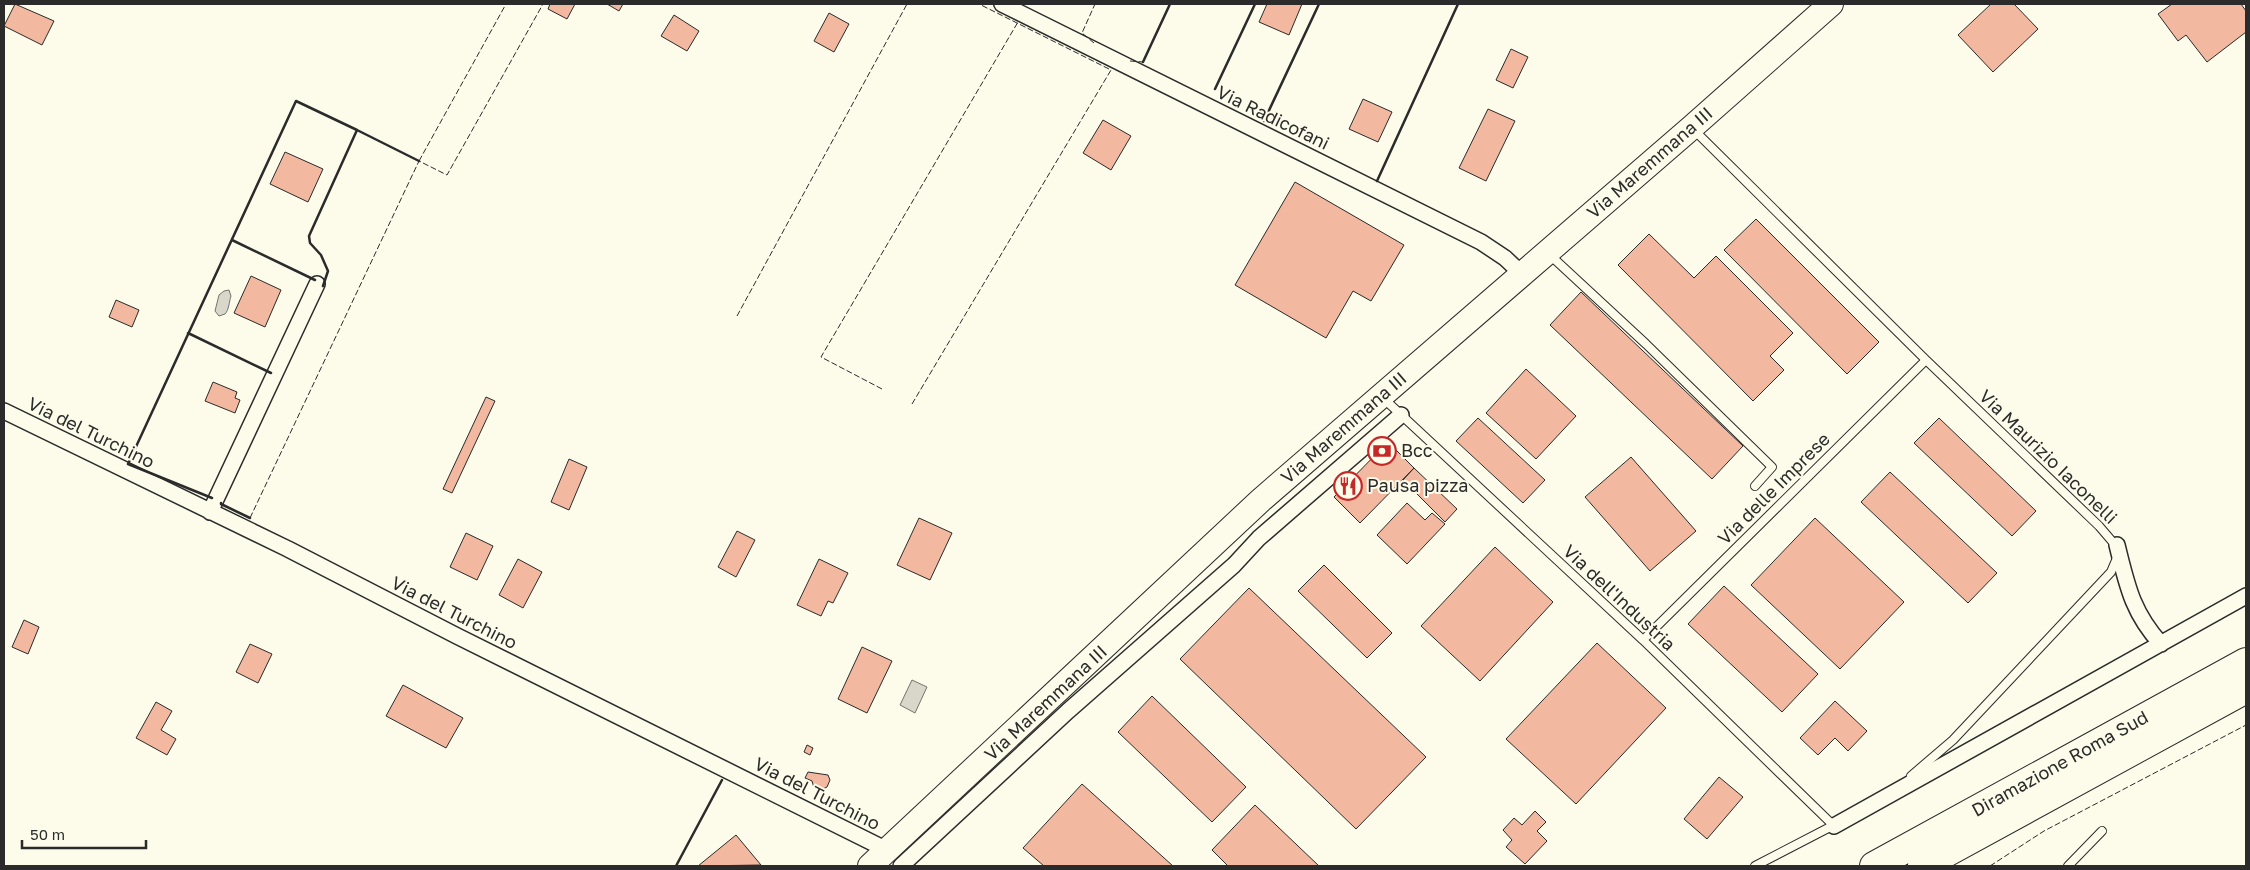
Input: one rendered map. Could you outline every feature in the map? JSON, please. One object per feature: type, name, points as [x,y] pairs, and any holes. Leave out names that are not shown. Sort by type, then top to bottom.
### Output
[{"type":"highway","name":"Diramazione Roma Sud","points":[[1874,866],[2246,662]]},
{"type":"highway","name":"Diramazione Roma Sud","points":[[1922,866],[2246,689]]},
{"type":"main road","name":"Via Maremmana III","points":[[870,866],[894,858],[1261,500],[1691,128],[1831,4]]},
{"type":"street","name":"Via Radicofani","points":[[1002,4],[1481,242],[1505,258],[1522,274]]},
{"type":"street","points":[[210,512],[317,284]]},
{"type":"street","name":"Via del Turchino","points":[[4,411],[210,512],[894,858]]},
{"type":"street","points":[[894,858],[1068,711],[1234,565],[1259,538],[1401,415]]},
{"type":"street","points":[[2117,544],[2136,610],[2161,644]]},
{"type":"street","points":[[1834,826],[2246,596]]},
{"type":"lane","name":"Via Maurizio Iaconelli","points":[[1691,128],[1926,360],[2117,544],[2117,559],[2111,572],[1936,756],[1890,791],[1834,826],[1755,866]]},
{"type":"lane","points":[[1547,252],[1646,344],[1772,467],[1755,486]]},
{"type":"lane","name":"Via delle Imprese","points":[[1643,640],[1926,360]]},
{"type":"lane","name":"Via dell'Industria","points":[[1380,396],[1643,640],[1834,826]]},
{"type":"lane","points":[[2068,866],[2102,831]]},
{"type":"shaded area","points":[[229,290],[231,296],[227,310],[225,314],[219,316],[215,311],[219,295]]},
{"type":"shaded area","points":[[912,680],[927,687],[915,713],[900,705]]},
{"type":"building","points":[[15,4],[54,21],[42,45],[4,26]]},
{"type":"building","points":[[550,4],[575,4],[567,19],[548,9]]},
{"type":"building","points":[[607,4],[623,4],[619,11]]},
{"type":"building","points":[[1267,4],[1302,4],[1289,35],[1259,22]]},
{"type":"building","points":[[1991,4],[2014,4],[2038,29],[1993,72],[1958,35]]},
{"type":"building","points":[[2172,4],[2241,4],[2246,11],[2246,32],[2207,62],[2186,35],[2178,41],[2158,14]]},
{"type":"building","points":[[829,13],[849,24],[834,52],[814,41]]},
{"type":"building","points":[[674,15],[699,31],[687,51],[661,36]]},
{"type":"building","points":[[1511,49],[1528,57],[1513,88],[1496,80]]},
{"type":"building","points":[[1363,99],[1392,112],[1378,142],[1349,129]]},
{"type":"building","points":[[1488,109],[1515,121],[1486,181],[1459,168]]},
{"type":"building","points":[[1103,120],[1131,136],[1111,170],[1083,153]]},
{"type":"building","points":[[285,152],[323,169],[308,202],[270,184]]},
{"type":"building","points":[[1295,182],[1404,245],[1371,301],[1353,291],[1326,338],[1235,285]]},
{"type":"building","points":[[1756,219],[1879,342],[1847,374],[1724,250]]},
{"type":"building","points":[[1649,234],[1694,278],[1716,256],[1793,333],[1770,356],[1784,370],[1753,401],[1618,265]]},
{"type":"building","points":[[251,276],[281,290],[265,327],[234,313]]},
{"type":"building","points":[[1581,292],[1743,446],[1712,479],[1550,325]]},
{"type":"building","points":[[116,300],[139,310],[132,327],[109,317]]},
{"type":"building","points":[[1526,369],[1576,416],[1536,459],[1486,413]]},
{"type":"building","points":[[213,382],[237,392],[235,398],[240,400],[235,413],[205,401]]},
{"type":"building","points":[[486,397],[495,401],[452,493],[443,489]]},
{"type":"building","points":[[1478,418],[1545,480],[1523,503],[1456,441]]},
{"type":"building","points":[[1939,418],[2036,511],[2012,536],[1914,443]]},
{"type":"building","points":[[1388,442],[1414,468],[1360,523],[1334,497]]},
{"type":"building","points":[[1631,457],[1696,531],[1650,571],[1585,497]]},
{"type":"building","points":[[569,459],[587,467],[569,510],[551,502]]},
{"type":"building","points":[[1414,468],[1457,509],[1445,522],[1403,480]]},
{"type":"building","points":[[1890,472],[1997,573],[1968,603],[1861,502]]},
{"type":"building","points":[[1407,503],[1425,520],[1432,513],[1445,524],[1407,564],[1377,535]]},
{"type":"building","points":[[919,518],[952,533],[930,580],[897,565]]},
{"type":"building","points":[[1815,518],[1904,602],[1840,669],[1751,585]]},
{"type":"building","points":[[737,531],[755,540],[736,577],[718,567]]},
{"type":"building","points":[[466,533],[493,546],[477,580],[450,567]]},
{"type":"building","points":[[1495,547],[1553,602],[1480,681],[1421,626]]},
{"type":"building","points":[[518,559],[542,572],[523,608],[499,595]]},
{"type":"building","points":[[819,559],[848,573],[833,603],[828,601],[821,616],[797,605]]},
{"type":"building","points":[[1324,565],[1392,633],[1367,658],[1298,591]]},
{"type":"building","points":[[1724,586],[1818,674],[1782,712],[1688,624]]},
{"type":"building","points":[[1249,588],[1426,757],[1356,829],[1180,659]]},
{"type":"building","points":[[24,620],[39,627],[28,654],[12,647]]},
{"type":"building","points":[[1597,643],[1666,708],[1576,804],[1506,739]]},
{"type":"building","points":[[250,644],[272,654],[258,683],[236,672]]},
{"type":"building","points":[[862,647],[892,661],[867,713],[838,699]]},
{"type":"building","points":[[403,685],[463,718],[446,748],[386,716]]},
{"type":"building","points":[[1152,696],[1246,787],[1212,822],[1118,732]]},
{"type":"building","points":[[1835,701],[1867,731],[1848,751],[1835,738],[1818,755],[1800,738]]},
{"type":"building","points":[[156,702],[172,711],[161,730],[176,739],[167,755],[136,738]]},
{"type":"building","points":[[807,745],[813,748],[810,755],[804,752]]},
{"type":"building","points":[[808,772],[828,775],[830,780],[827,787],[821,790],[814,788],[812,781],[805,778]]},
{"type":"building","points":[[1719,777],[1743,797],[1707,839],[1684,819]]},
{"type":"building","points":[[1082,784],[1173,866],[1044,866],[1023,848]]},
{"type":"building","points":[[1255,805],[1319,866],[1228,866],[1212,850]]},
{"type":"building","points":[[1535,811],[1546,822],[1537,831],[1547,841],[1525,864],[1506,847],[1512,840],[1503,830],[1514,818],[1522,825]]},
{"type":"building","points":[[736,835],[761,865],[698,866]]},
{"type":"fence","points":[[419,161],[506,4]]},
{"type":"fence","points":[[250,518],[419,161],[447,175],[543,4]]},
{"type":"fence","points":[[737,316],[907,4]]},
{"type":"fence","points":[[912,404],[1111,70],[979,4]]},
{"type":"fence","points":[[1094,43],[1082,33],[1095,4]]},
{"type":"fence","points":[[882,389],[821,357],[1018,22]]},
{"type":"fence","points":[[1130,61],[1143,62]]},
{"type":"fence","points":[[1990,866],[2044,831],[2246,725]]},
{"type":"wall","points":[[1143,62],[1170,4]]},
{"type":"wall","points":[[1215,89],[1255,4]]},
{"type":"wall","points":[[1264,121],[1319,4]]},
{"type":"wall","points":[[1377,181],[1458,4]]},
{"type":"wall","points":[[212,498],[128,464],[296,101],[357,130]]},
{"type":"wall","points":[[323,286],[328,271],[321,255],[310,243],[309,236],[357,130],[419,161]]},
{"type":"wall","points":[[232,240],[315,280]]},
{"type":"wall","points":[[188,333],[271,373]]},
{"type":"wall","points":[[221,503],[250,518]]},
{"type":"wall","points":[[676,866],[722,780]]},
{"type":"place","name":"Bcc","points":[[1382,451]]},
{"type":"place","name":"Pausa pizza","points":[[1348,486]]}]
